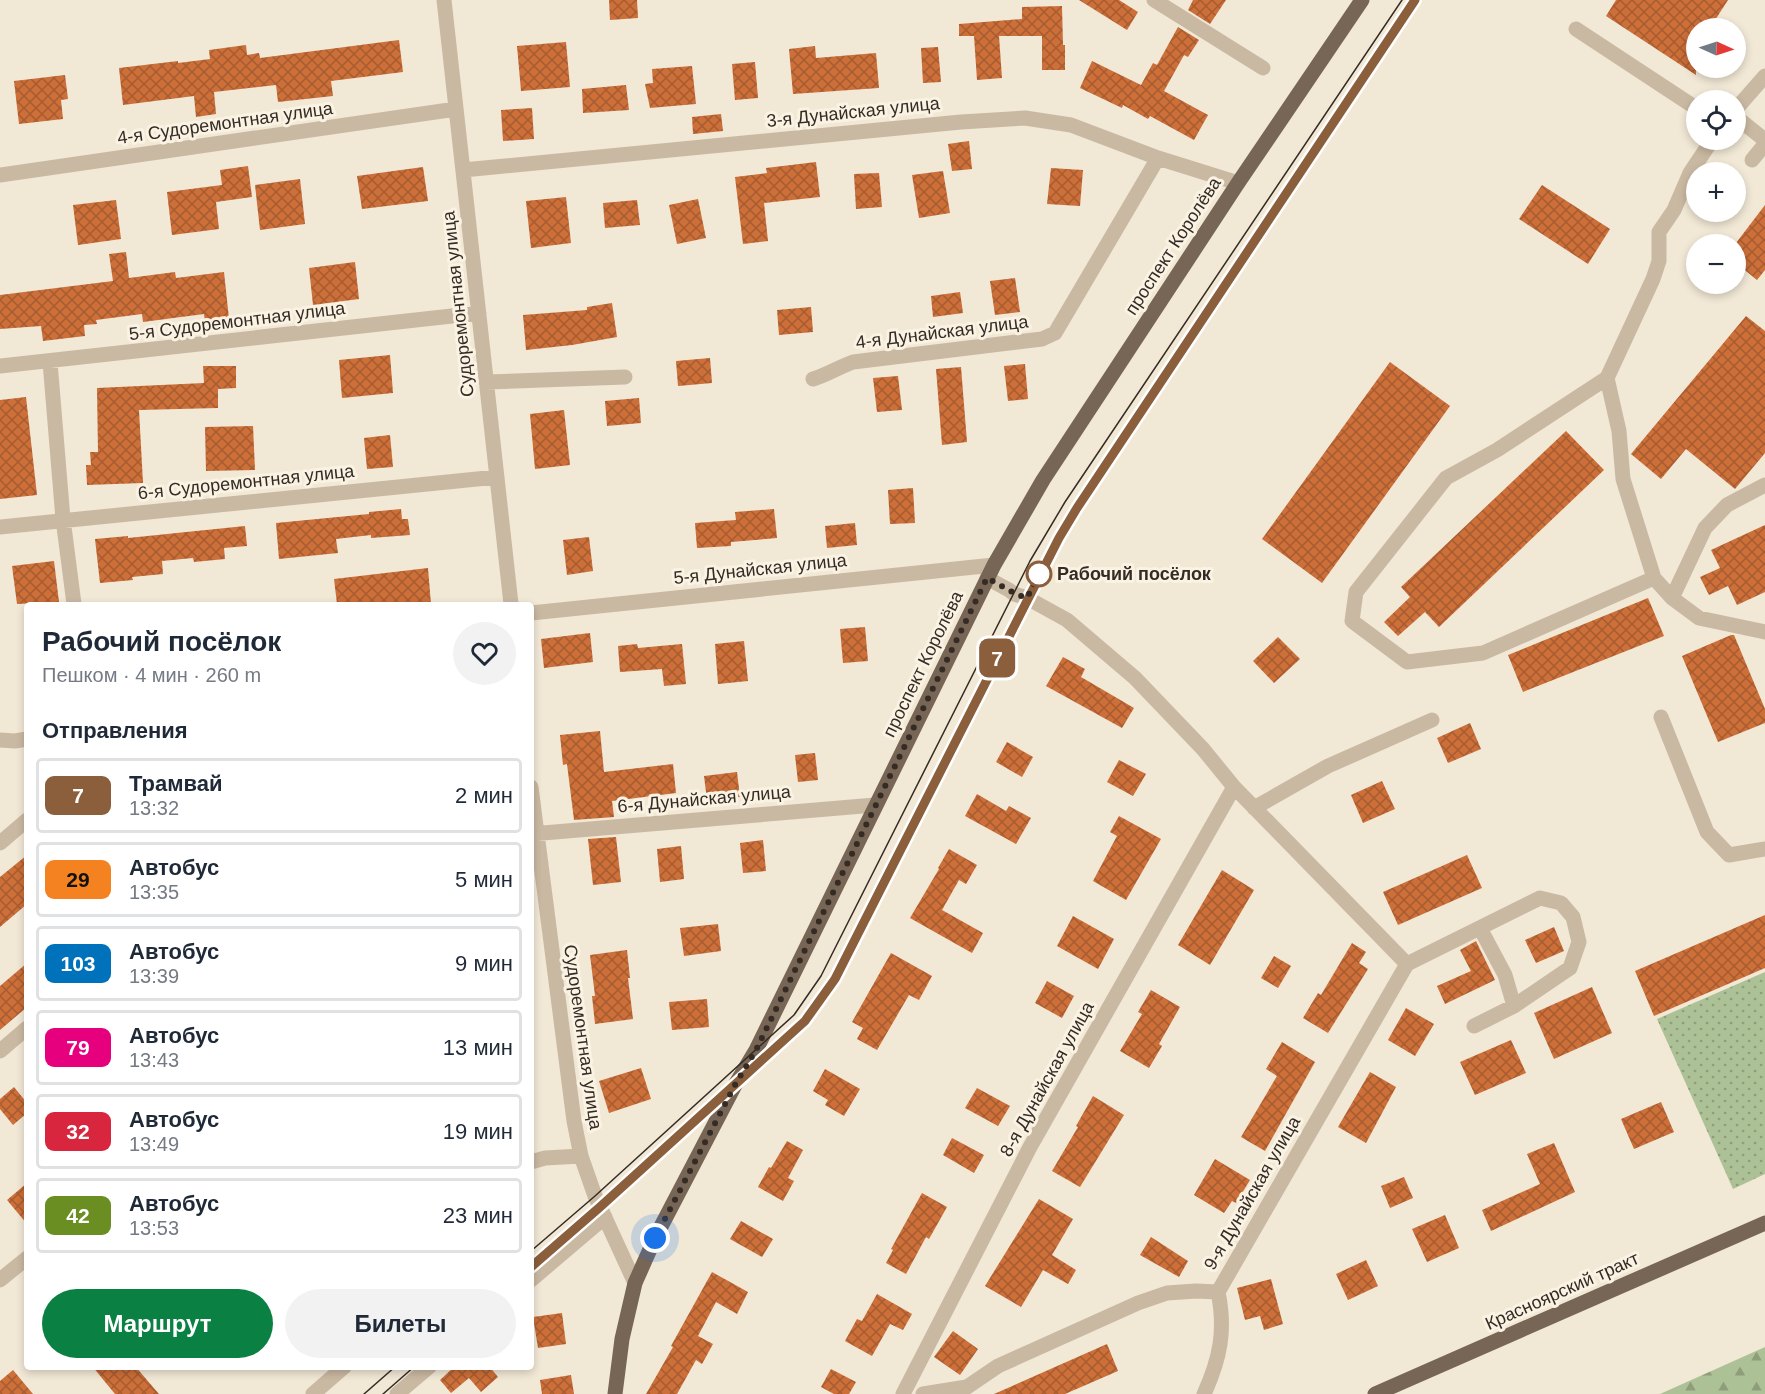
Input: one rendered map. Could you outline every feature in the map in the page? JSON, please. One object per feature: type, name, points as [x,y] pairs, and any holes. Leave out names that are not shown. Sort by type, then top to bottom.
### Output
[{"type":"main road","name":"проспект Королёва","points":[[615,1394],[622,1339],[634,1283],[735,1085],[756,1050],[991,572],[1043,480],[1238,183],[1362,0]]},
{"type":"main road","name":"Красноярский тракт","points":[[1375,1394],[1765,1223]]},
{"type":"street","name":"Судоремонтная улица","points":[[444,0],[511,602]]},
{"type":"street","points":[[1154,0],[1263,68]]},
{"type":"street","points":[[1576,29],[1686,101]]},
{"type":"street","points":[[1746,98],[1765,76]]},
{"type":"street","name":"4-я Судоремонтная улица","points":[[0,175],[456,109]]},
{"type":"street","name":"3-я Дунайская улица","points":[[463,170],[961,122],[1025,118],[1071,124],[1158,158],[1238,183]]},
{"type":"street","points":[[1746,126],[1765,142],[1752,160]]},
{"type":"street","points":[[1654,578],[1483,653],[1407,662],[1352,621],[1356,592],[1446,478],[1497,450],[1607,378],[1653,279],[1659,261],[1659,232],[1674,210],[1690,173],[1705,150]]},
{"type":"street","name":"4-я Дунайская улица","points":[[813,379],[825,376],[853,362],[1042,339],[1055,333],[1158,158]]},
{"type":"street","name":"5-я Судоремонтная улица","points":[[0,366],[479,313]]},
{"type":"street","points":[[51,362],[63,519],[75,602]]},
{"type":"street","points":[[486,382],[625,378]]},
{"type":"street","points":[[1607,378],[1618,431],[1623,479],[1654,578],[1672,598],[1699,618],[1765,632]]},
{"type":"street","name":"6-я Судоремонтная улица","points":[[0,526],[497,477]]},
{"type":"street","points":[[1672,598],[1705,528],[1727,505],[1765,485]]},
{"type":"street","points":[[991,572],[1014,594],[1027,598],[1067,620],[1135,678],[1203,749],[1234,787],[1407,964],[1540,898],[1561,903],[1573,917],[1579,942],[1570,968],[1514,1005],[1474,1026]]},
{"type":"street","name":"5-я Дунайская улица","points":[[534,612],[991,572]]},
{"type":"street","points":[[1661,717],[1707,832],[1729,855],[1765,849]]},
{"type":"street","points":[[1254,808],[1328,766],[1432,720]]},
{"type":"street","name":"8-я Дунайская улица","points":[[903,1394],[1030,1147],[1234,787]]},
{"type":"street","name":"6-я Дунайская улица","points":[[534,834],[875,805]]},
{"type":"street","points":[[0,843],[24,823]]},
{"type":"street","name":"Судоремонтная улица","points":[[534,834],[574,1121],[581,1156],[595,1196],[634,1283]]},
{"type":"street","points":[[1480,928],[1505,975],[1514,1005]]},
{"type":"street","name":"9-я Дунайская улица","points":[[923,1394],[967,1387],[998,1366],[1138,1303],[1167,1293],[1218,1292],[1407,964]]},
{"type":"street","points":[[0,1051],[24,1031]]},
{"type":"street","points":[[534,1161],[545,1158],[581,1156]]},
{"type":"street","points":[[534,1277],[605,1217]]},
{"type":"street","points":[[0,1280],[24,1260]]},
{"type":"street","points":[[1204,1394],[1214,1371],[1223,1327],[1218,1292]]},
{"type":"street","points":[[313,1394],[340,1370]]},
{"type":"street","points":[[397,1394],[425,1370]]},
{"type":"green space","points":[[1765,972],[1765,1174],[1733,1189],[1657,1019]]},
{"type":"green space","points":[[1765,1347],[1765,1394],[1660,1394]]},
{"type":"building","points":[[609,0],[637,0],[638,18],[610,20]]},
{"type":"building","points":[[1079,0],[1119,0],[1138,12],[1127,30]]},
{"type":"building","points":[[1193,0],[1226,0],[1210,24],[1188,10]]},
{"type":"building","points":[[1616,0],[1728,0],[1716,18],[1686,18],[1686,68],[1606,16]]},
{"type":"building","points":[[1062,6],[1065,70],[1042,70],[1042,36],[999,36],[1002,78],[977,80],[974,36],[959,36],[959,24],[1022,19],[1022,7]]},
{"type":"building","points":[[1178,27],[1199,40],[1188,57],[1184,55],[1164,91],[1208,115],[1194,140],[1150,116],[1148,119],[1123,105],[1122,108],[1080,88],[1092,61],[1141,85],[1153,63],[1157,65]]},
{"type":"building","points":[[399,40],[403,72],[331,81],[333,96],[278,102],[276,85],[214,92],[216,114],[196,117],[194,96],[123,105],[119,68],[210,59],[209,50],[246,45],[247,55],[259,53],[260,58]]},
{"type":"building","points":[[566,42],[570,87],[521,91],[517,46]]},
{"type":"building","points":[[815,46],[816,58],[876,53],[879,88],[793,94],[789,49]]},
{"type":"building","points":[[938,47],[941,82],[923,83],[921,48]]},
{"type":"building","points":[[755,62],[758,98],[735,100],[732,64]]},
{"type":"building","points":[[692,66],[696,104],[650,108],[645,84],[653,83],[652,69]]},
{"type":"building","points":[[65,75],[68,99],[61,100],[63,119],[19,124],[14,81]]},
{"type":"building","points":[[626,85],[629,110],[583,113],[582,89]]},
{"type":"building","points":[[532,108],[534,139],[503,141],[501,110]]},
{"type":"building","points":[[721,114],[723,131],[693,134],[692,117]]},
{"type":"building","points":[[969,141],[972,169],[952,171],[948,144]]},
{"type":"building","points":[[816,162],[820,197],[764,203],[768,241],[743,244],[735,177],[767,173],[766,168]]},
{"type":"building","points":[[248,166],[252,197],[216,202],[219,229],[172,235],[167,192],[222,185],[220,170]]},
{"type":"building","points":[[423,167],[428,201],[362,209],[357,176]]},
{"type":"building","points":[[1051,168],[1083,170],[1080,206],[1047,204]]},
{"type":"building","points":[[943,171],[950,213],[919,218],[912,175]]},
{"type":"building","points":[[879,173],[882,207],[856,209],[854,174]]},
{"type":"building","points":[[300,179],[305,224],[260,230],[255,185]]},
{"type":"building","points":[[1542,185],[1610,229],[1588,264],[1519,219]]},
{"type":"building","points":[[566,197],[571,243],[531,248],[526,201]]},
{"type":"building","points":[[698,199],[706,238],[677,244],[669,205]]},
{"type":"building","points":[[116,200],[121,239],[78,245],[73,205]]},
{"type":"building","points":[[637,200],[640,225],[605,228],[603,203]]},
{"type":"building","points":[[1765,205],[1765,270],[1757,280],[1746,271],[1746,234],[1743,234]]},
{"type":"building","points":[[126,252],[129,278],[175,272],[176,278],[224,272],[230,328],[206,331],[204,314],[143,322],[142,314],[96,320],[97,324],[84,325],[85,336],[43,341],[41,326],[0,329],[0,295],[113,281],[109,254]]},
{"type":"building","points":[[355,262],[359,299],[313,305],[309,268]]},
{"type":"building","points":[[1015,278],[1020,312],[995,315],[990,281]]},
{"type":"building","points":[[960,292],[963,313],[933,317],[931,296]]},
{"type":"building","points":[[612,303],[617,337],[526,350],[523,315],[587,310],[587,307]]},
{"type":"building","points":[[811,307],[813,332],[779,335],[777,310]]},
{"type":"building","points":[[1746,316],[1765,331],[1765,453],[1735,489],[1686,449],[1661,479],[1631,454]]},
{"type":"building","points":[[390,355],[393,393],[342,398],[339,360]]},
{"type":"building","points":[[710,358],[712,383],[678,386],[676,361]]},
{"type":"building","points":[[1390,362],[1450,406],[1322,583],[1262,539]]},
{"type":"building","points":[[1025,364],[1028,399],[1008,401],[1004,366]]},
{"type":"building","points":[[203,366],[236,366],[236,388],[218,389],[218,408],[139,410],[143,483],[87,485],[86,465],[91,465],[90,452],[98,452],[97,388],[204,383]]},
{"type":"building","points":[[961,367],[967,442],[942,445],[936,369]]},
{"type":"building","points":[[898,376],[902,410],[877,412],[873,378]]},
{"type":"building","points":[[26,397],[37,495],[0,499],[0,400]]},
{"type":"building","points":[[639,398],[641,423],[607,426],[605,401]]},
{"type":"building","points":[[564,410],[570,465],[535,469],[530,414]]},
{"type":"building","points":[[253,426],[255,470],[206,471],[205,427]]},
{"type":"building","points":[[1566,431],[1604,470],[1439,627],[1425,612],[1398,636],[1384,622],[1410,597],[1401,587]]},
{"type":"building","points":[[390,435],[393,467],[367,469],[364,438]]},
{"type":"building","points":[[913,488],[915,523],[890,524],[888,490]]},
{"type":"building","points":[[401,509],[402,519],[408,519],[410,535],[371,538],[371,535],[336,539],[338,553],[279,559],[276,523]]},
{"type":"building","points":[[774,509],[777,538],[731,542],[731,546],[697,548],[695,523],[736,520],[735,512]]},
{"type":"building","points":[[855,523],[857,545],[827,548],[825,526]]},
{"type":"building","points":[[1765,525],[1765,592],[1737,605],[1728,586],[1709,595],[1700,577],[1720,568],[1711,550]]},
{"type":"building","points":[[245,526],[247,546],[224,548],[225,559],[194,562],[193,558],[162,561],[163,574],[100,583],[95,539],[128,536],[128,538]]},
{"type":"building","points":[[589,537],[593,571],[567,575],[563,540]]},
{"type":"building","points":[[54,561],[59,602],[17,604],[12,566]]},
{"type":"building","points":[[428,568],[431,602],[337,602],[334,579]]},
{"type":"building","points":[[1648,598],[1664,636],[1523,692],[1508,655]]},
{"type":"building","points":[[865,627],[868,661],[843,663],[840,629]]},
{"type":"building","points":[[590,633],[593,662],[544,668],[541,639]]},
{"type":"building","points":[[1734,635],[1765,709],[1765,723],[1718,742],[1682,656]]},
{"type":"building","points":[[1278,637],[1300,659],[1274,683],[1253,661]]},
{"type":"building","points":[[744,641],[748,681],[718,684],[715,644]]},
{"type":"building","points":[[637,644],[638,648],[682,644],[686,684],[664,686],[662,669],[620,672],[618,646]]},
{"type":"building","points":[[1063,657],[1085,669],[1081,677],[1134,708],[1122,728],[1046,686]]},
{"type":"building","points":[[1470,723],[1481,749],[1448,763],[1437,738]]},
{"type":"building","points":[[600,731],[604,772],[673,764],[676,793],[612,801],[614,817],[574,820],[567,764],[563,765],[560,735]]},
{"type":"building","points":[[1007,742],[1033,757],[1022,777],[996,762]]},
{"type":"building","points":[[815,753],[818,780],[798,782],[795,755]]},
{"type":"building","points":[[1119,760],[1146,774],[1133,796],[1107,782]]},
{"type":"building","points":[[737,772],[740,797],[707,800],[704,776]]},
{"type":"building","points":[[1382,781],[1395,809],[1363,823],[1351,795]]},
{"type":"building","points":[[977,794],[1006,811],[1009,806],[1031,818],[1016,844],[965,816]]},
{"type":"building","points":[[1119,816],[1161,839],[1126,900],[1093,881],[1117,836],[1110,832]]},
{"type":"building","points":[[616,837],[621,882],[593,885],[588,839]]},
{"type":"building","points":[[763,840],[766,871],[743,873],[740,843]]},
{"type":"building","points":[[681,846],[684,879],[660,882],[657,849]]},
{"type":"building","points":[[949,849],[977,865],[966,884],[959,880],[942,910],[983,933],[972,953],[910,918]]},
{"type":"building","points":[[1467,855],[1482,888],[1398,925],[1383,892]]},
{"type":"building","points":[[24,857],[24,907],[0,927],[0,877]]},
{"type":"building","points":[[1222,870],[1254,890],[1210,965],[1178,945]]},
{"type":"building","points":[[1765,915],[1765,968],[1654,1016],[1635,971]]},
{"type":"building","points":[[1073,916],[1114,939],[1098,969],[1057,946]]},
{"type":"building","points":[[718,924],[721,951],[684,956],[680,928]]},
{"type":"building","points":[[1554,927],[1564,951],[1536,963],[1525,940]]},
{"type":"building","points":[[1476,941],[1495,980],[1445,1004],[1437,986],[1471,971],[1460,950]]},
{"type":"building","points":[[1352,943],[1366,952],[1359,963],[1368,969],[1328,1033],[1303,1018],[1318,993],[1321,995]]},
{"type":"building","points":[[627,950],[633,1019],[595,1024],[592,996],[595,996],[590,955]]},
{"type":"building","points":[[891,953],[932,976],[919,1000],[909,995],[877,1050],[857,1039],[863,1028],[852,1022]]},
{"type":"building","points":[[1274,956],[1291,966],[1278,988],[1261,978]]},
{"type":"building","points":[[24,966],[24,1010],[0,1030],[0,986]]},
{"type":"building","points":[[1047,981],[1074,996],[1062,1018],[1035,1003]]},
{"type":"building","points":[[1592,987],[1612,1033],[1554,1059],[1534,1013]]},
{"type":"building","points":[[1151,990],[1180,1007],[1159,1044],[1162,1046],[1149,1068],[1120,1051],[1142,1014],[1138,1012]]},
{"type":"building","points":[[707,999],[709,1027],[672,1030],[669,1002]]},
{"type":"building","points":[[1406,1008],[1434,1024],[1415,1056],[1388,1040]]},
{"type":"building","points":[[1511,1040],[1526,1073],[1475,1095],[1460,1062]]},
{"type":"building","points":[[1282,1042],[1315,1062],[1265,1151],[1241,1137],[1277,1076],[1266,1069]]},
{"type":"building","points":[[641,1068],[651,1099],[609,1113],[599,1081]]},
{"type":"building","points":[[825,1069],[860,1089],[844,1116],[825,1105],[828,1100],[813,1091]]},
{"type":"building","points":[[1370,1072],[1396,1087],[1366,1143],[1338,1127]]},
{"type":"building","points":[[14,1087],[24,1099],[24,1116],[13,1125],[0,1109],[0,1099]]},
{"type":"building","points":[[977,1088],[1010,1106],[998,1126],[965,1108]]},
{"type":"building","points":[[1093,1096],[1124,1115],[1080,1187],[1052,1171]]},
{"type":"building","points":[[1661,1102],[1674,1132],[1634,1149],[1621,1119]]},
{"type":"building","points":[[952,1138],[984,1155],[974,1173],[943,1155]]},
{"type":"building","points":[[787,1141],[803,1150],[788,1178],[794,1181],[783,1201],[758,1187]]},
{"type":"building","points":[[1554,1143],[1575,1192],[1491,1231],[1482,1210],[1540,1184],[1527,1154]]},
{"type":"building","points":[[1215,1159],[1250,1180],[1236,1203],[1232,1201],[1224,1213],[1194,1195]]},
{"type":"building","points":[[1404,1177],[1413,1198],[1390,1208],[1381,1186]]},
{"type":"building","points":[[24,1186],[24,1220],[7,1200]]},
{"type":"building","points":[[922,1193],[947,1207],[929,1239],[926,1237],[906,1274],[886,1263],[893,1250],[891,1249]]},
{"type":"building","points":[[1039,1199],[1073,1219],[1052,1255],[1076,1270],[1068,1284],[1043,1270],[1021,1307],[985,1286]]},
{"type":"building","points":[[1445,1215],[1459,1248],[1427,1262],[1412,1229]]},
{"type":"building","points":[[741,1221],[773,1239],[762,1257],[730,1239]]},
{"type":"building","points":[[1151,1237],[1188,1261],[1179,1277],[1140,1255]]},
{"type":"building","points":[[1366,1260],[1378,1286],[1348,1300],[1336,1274]]},
{"type":"building","points":[[712,1272],[748,1292],[737,1314],[716,1302],[698,1336],[713,1344],[702,1364],[696,1360],[677,1394],[646,1394],[673,1347],[671,1346]]},
{"type":"building","points":[[1271,1279],[1283,1324],[1264,1330],[1260,1316],[1245,1320],[1237,1288]]},
{"type":"building","points":[[877,1294],[912,1314],[903,1330],[890,1324],[872,1356],[845,1341],[857,1319],[862,1321]]},
{"type":"building","points":[[562,1313],[566,1344],[538,1348],[534,1317]]},
{"type":"building","points":[[953,1331],[978,1349],[960,1375],[934,1357]]},
{"type":"building","points":[[1107,1344],[1118,1371],[1065,1394],[994,1394]]},
{"type":"building","points":[[831,1369],[856,1382],[849,1394],[834,1394],[821,1387]]},
{"type":"building","points":[[13,1370],[33,1394],[0,1394],[0,1381]]},
{"type":"building","points":[[95,1370],[138,1370],[159,1394],[115,1394]]},
{"type":"building","points":[[451,1370],[492,1370],[498,1377],[481,1392],[469,1378],[451,1393],[440,1380]]},
{"type":"building","points":[[571,1375],[574,1394],[542,1394],[540,1380]]},
{"type":"tram line","points":[[534,1248],[794,1015],[821,976],[1030,561],[1065,502],[1402,0]]},
{"type":"tram line","points":[[534,1264],[805,1021],[835,979],[1059,538],[1415,0]]},
{"type":"tram line","name":"7","points":[[534,1264],[805,1021],[835,979],[1059,538],[1415,0]]},
{"type":"tram line","points":[[364,1394],[391,1370]]},
{"type":"tram line","points":[[383,1394],[410,1370]]},
{"type":"place","name":"Рабочий посёлок","points":[[1039,574]]},
{"type":"route","points":[[655,1238],[735,1085],[756,1050],[987,578],[1014,594],[1027,598],[1039,574]]}]
